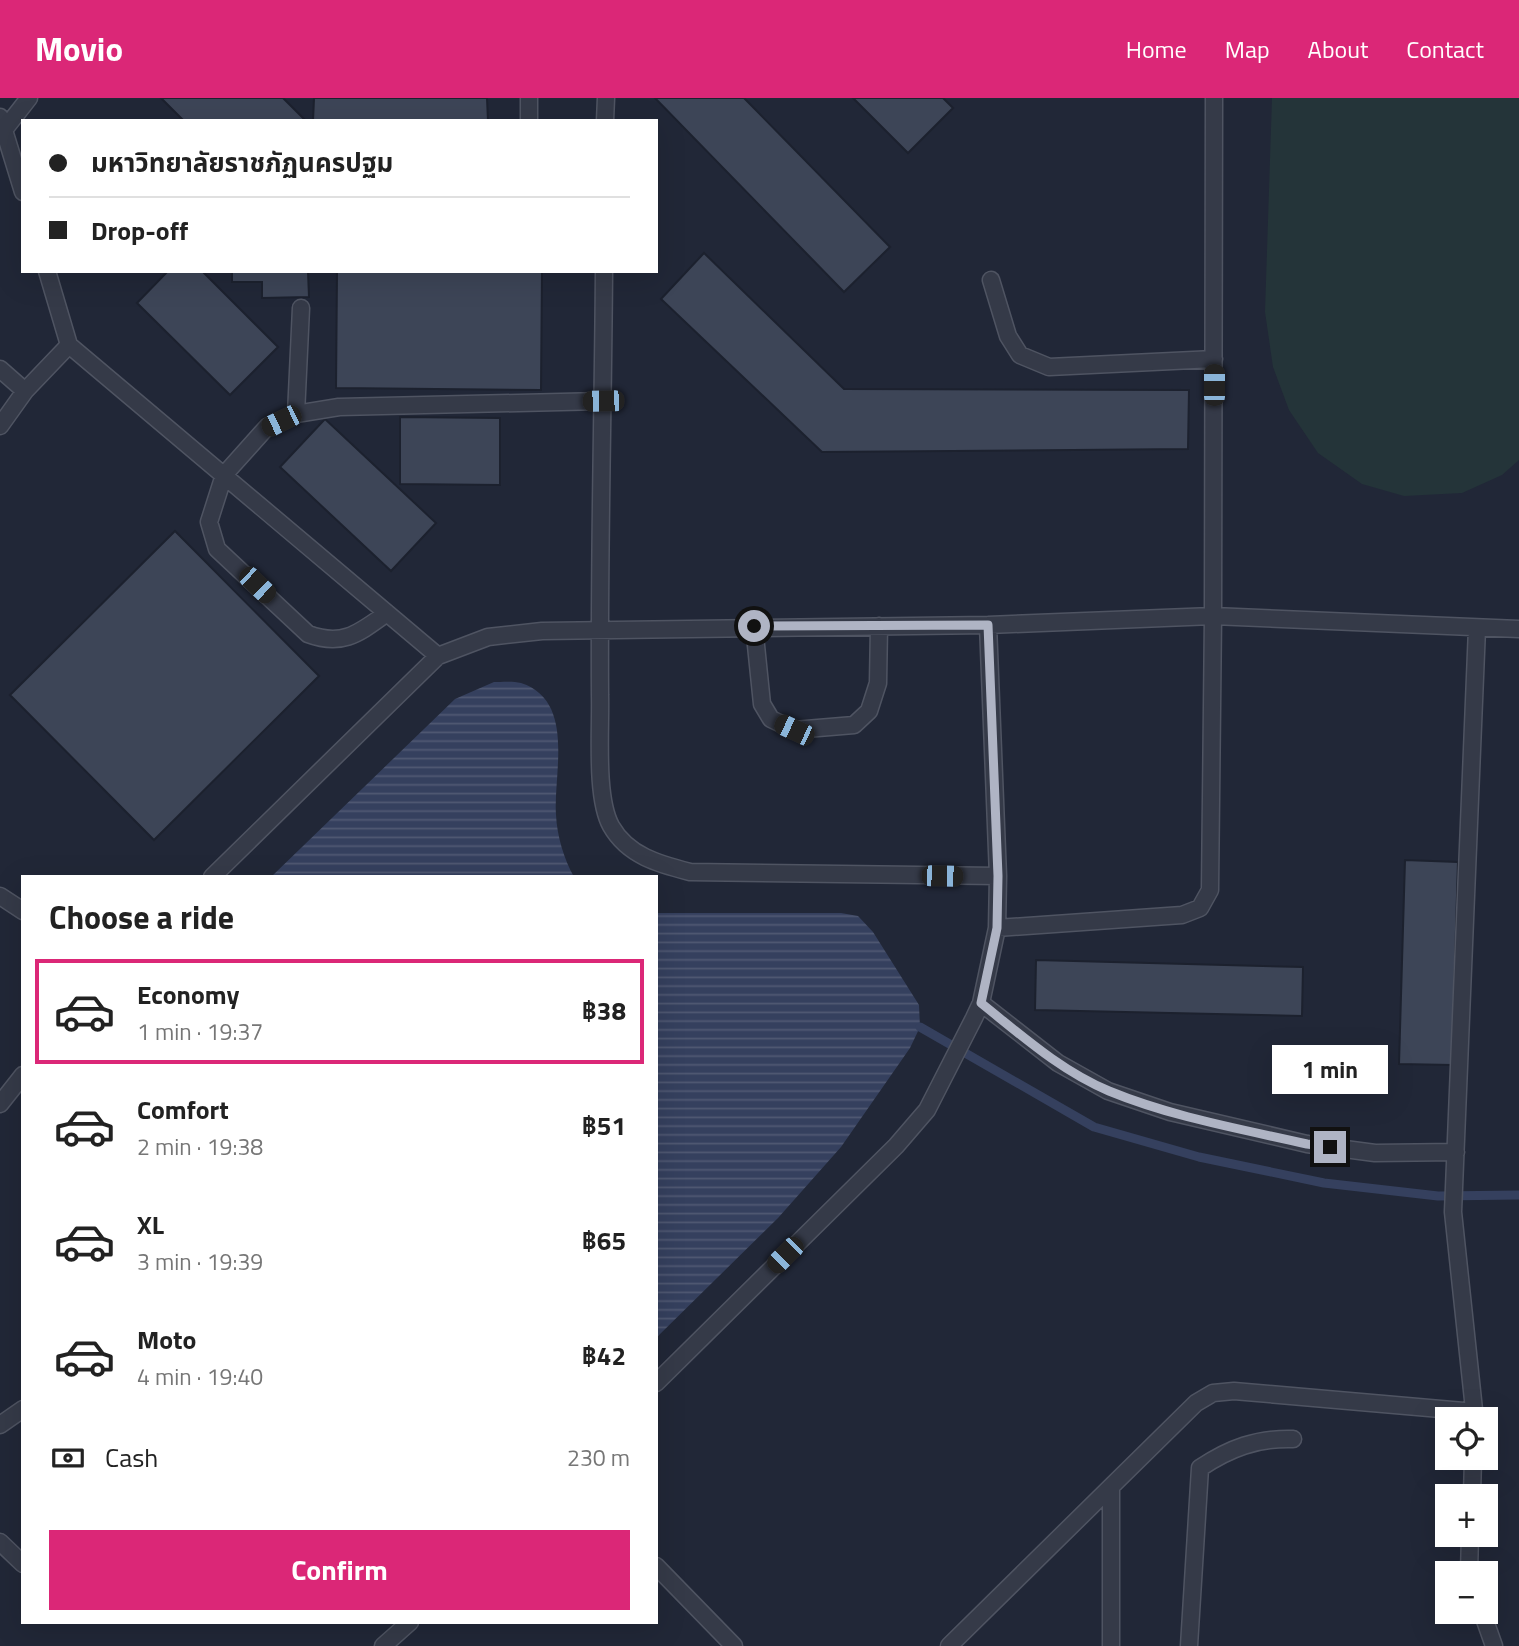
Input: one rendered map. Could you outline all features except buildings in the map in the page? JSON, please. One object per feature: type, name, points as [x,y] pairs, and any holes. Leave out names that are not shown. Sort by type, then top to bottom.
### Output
[{"type":"lane","points":[[21,185],[2,123],[29,98]]},
{"type":"lane","points":[[529,98],[529,119]]},
{"type":"lane","points":[[605,119],[606,98]]},
{"type":"lane","points":[[997,928],[1182,915],[1200,908],[1210,890],[1214,98]]},
{"type":"lane","points":[[48,273],[69,345],[439,656]]},
{"type":"lane","points":[[604,273],[601,789],[610,825],[626,847],[653,862],[691,872],[998,876]]},
{"type":"lane","points":[[992,280],[1009,336],[1020,355],[1049,367],[1214,359]]},
{"type":"lane","points":[[296,414],[301,308]]},
{"type":"lane","points":[[0,426],[25,391],[69,345]]},
{"type":"lane","points":[[0,369],[25,391]]},
{"type":"lane","points":[[387,613],[364,629],[341,640],[326,641],[308,634],[217,549],[209,522],[224,475],[267,428],[296,414],[340,407],[603,401]]},
{"type":"lane","points":[[214,875],[439,656],[488,637],[542,631],[600,632],[754,626],[988,625],[1213,616],[1519,629]]},
{"type":"lane","points":[[658,1381],[895,1146],[927,1110],[977,1010],[997,928],[998,876],[988,625]]},
{"type":"lane","points":[[754,626],[762,704],[771,719],[794,730],[854,725],[869,711],[878,683],[879,626]]},
{"type":"lane","points":[[1474,1407],[1453,1212],[1477,628]]},
{"type":"lane","points":[[0,896],[21,910]]},
{"type":"lane","points":[[977,1010],[1058,1063],[1108,1091],[1170,1112],[1307,1144],[1455,1159]]},
{"type":"lane","points":[[0,1104],[21,1078]]},
{"type":"lane","points":[[948,1646],[1196,1403],[1213,1393],[1234,1391],[1435,1412]]},
{"type":"lane","points":[[0,1425],[21,1410]]},
{"type":"lane","points":[[1189,1646],[1200,1468],[1222,1454],[1267,1438],[1293,1439]]},
{"type":"lane","points":[[1111,1487],[1111,1646]]},
{"type":"lane","points":[[0,1542],[21,1562]]},
{"type":"lane","points":[[658,1568],[734,1646]]},
{"type":"lane","points":[[383,1646],[408,1624]]},
{"type":"lane","points":[[1486,1624],[1494,1646]]},
{"type":"shaded area","points":[[1272,98],[1519,98],[1519,460],[1502,475],[1462,493],[1404,496],[1362,484],[1318,453],[1289,410],[1273,367],[1265,312]]},
{"type":"water","points":[[494,682],[511,682],[521,683],[538,692],[549,705],[558,740],[557,823],[562,847],[573,875],[273,875],[455,699]]},
{"type":"water","points":[[658,913],[841,913],[858,916],[873,932],[919,1005],[920,1027],[910,1048],[841,1147],[778,1218],[658,1336]]},
{"type":"waterway","points":[[920,1027],[1094,1127],[1199,1157],[1324,1183],[1438,1196],[1519,1195]]},
{"type":"route","points":[[754,626],[988,625],[998,876],[997,928],[981,1003],[1058,1063],[1108,1091],[1170,1112],[1330,1147]]}]
